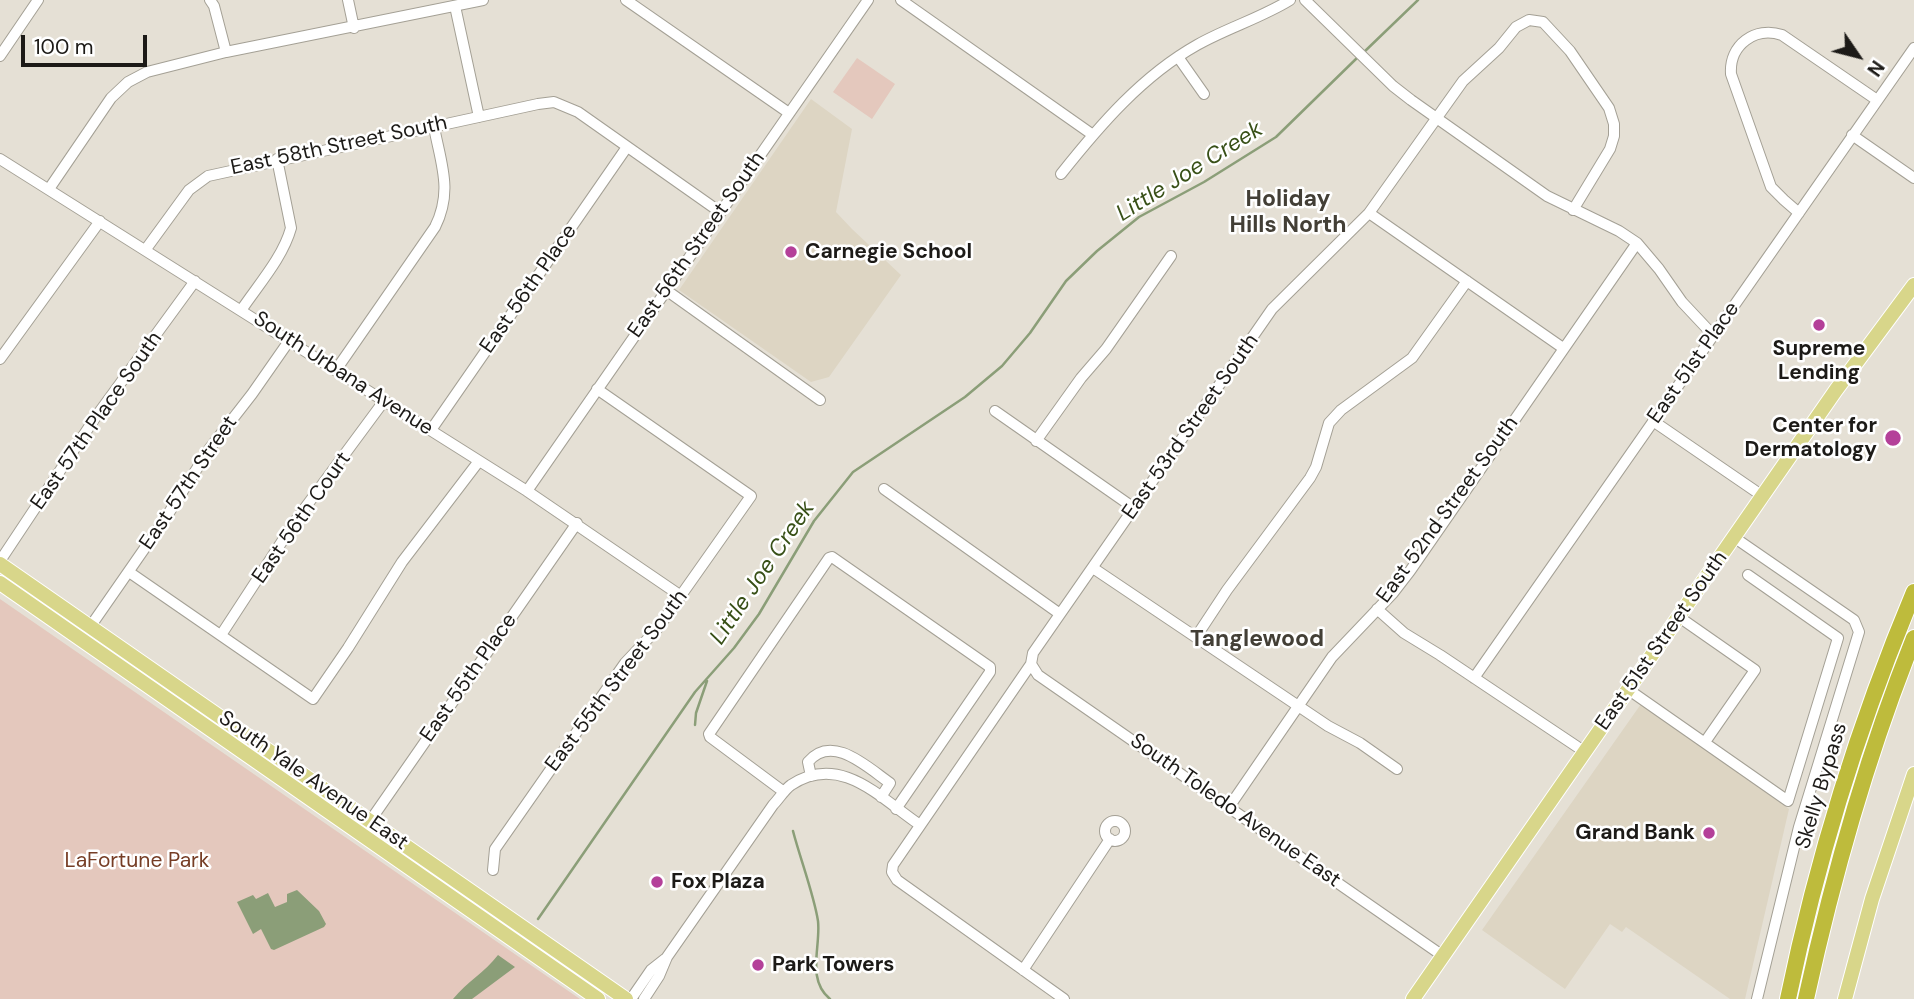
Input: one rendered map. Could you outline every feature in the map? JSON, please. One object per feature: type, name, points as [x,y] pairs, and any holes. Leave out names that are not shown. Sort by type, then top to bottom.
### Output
[{"type":"highway","name":"Skelly Bypass","points":[[1788,999],[1810,901],[1842,788],[1877,685],[1914,592]]},
{"type":"highway","name":"Skelly Bypass","points":[[1807,999],[1822,925],[1859,793],[1914,638]]},
{"type":"main road","name":"East 51st Street South","points":[[1413,999],[1836,390],[1914,285]]},
{"type":"main road","name":"South Yale Avenue East","points":[[0,562],[629,999]]},
{"type":"main road","name":"South Yale Avenue East","points":[[0,583],[598,999]]},
{"type":"main road","points":[[1845,999],[1872,899],[1914,774]]},
{"type":"street","points":[[0,56],[38,0]]},
{"type":"street","points":[[210,0],[226,52]]},
{"type":"street","points":[[348,0],[354,28]]},
{"type":"street","points":[[49,189],[111,98],[128,82],[148,72],[226,52],[483,0]]},
{"type":"street","points":[[625,0],[789,113]]},
{"type":"street","name":"East 56th Street South","points":[[527,491],[868,0]]},
{"type":"street","points":[[901,0],[1093,135]]},
{"type":"street","points":[[1061,174],[1093,135],[1145,82],[1199,44],[1290,0]]},
{"type":"street","points":[[1305,0],[1402,93],[1547,196],[1619,231],[1637,243],[1682,302],[1713,335]]},
{"type":"street","points":[[455,6],[479,117]]},
{"type":"street","name":"East 53rd Street South","points":[[1023,970],[897,880],[892,873],[893,864],[1031,664],[1033,653],[1272,309],[1369,213],[1471,72],[1499,48],[1516,27],[1534,20],[1543,22],[1570,51],[1609,108],[1614,124],[1610,149],[1573,210]]},
{"type":"street","points":[[1799,213],[1777,194],[1765,172],[1731,74],[1730,66],[1736,50],[1756,34],[1769,32],[1782,35],[1877,100]]},
{"type":"street","name":"East 51st Place","points":[[1475,678],[1914,48]]},
{"type":"street","points":[[1178,57],[1204,93]]},
{"type":"street","name":"East 58th Street South","points":[[146,249],[179,202],[198,182],[222,171],[277,159],[554,102],[566,106],[627,147]]},
{"type":"street","points":[[336,370],[435,227],[443,209],[445,186],[434,127]]},
{"type":"street","points":[[1852,135],[1914,178]]},
{"type":"street","points":[[627,147],[720,212]]},
{"type":"street","name":"East 56th Place","points":[[431,430],[627,147]]},
{"type":"street","points":[[242,309],[284,246],[291,228],[277,159]]},
{"type":"street","name":"South Urbana Avenue","points":[[2,163],[49,189],[242,309],[577,523],[681,596]]},
{"type":"street","points":[[1369,213],[1563,348]]},
{"type":"street","points":[[0,359],[100,221]]},
{"type":"street","name":"East 52nd Street South","points":[[1229,807],[1332,657],[1416,562],[1637,243]]},
{"type":"street","points":[[1036,441],[1081,378],[1106,349],[1171,256]]},
{"type":"street","name":"East 57th Place South","points":[[0,562],[94,418],[195,281]]},
{"type":"street","points":[[1196,637],[1227,590],[1310,478],[1329,423],[1341,410],[1412,358],[1467,281]]},
{"type":"street","points":[[666,290],[820,400]]},
{"type":"street","name":"East 57th Street","points":[[90,627],[210,448],[289,341]]},
{"type":"street","name":"East 55th Street South","points":[[492,870],[495,849],[625,663],[658,628],[751,496],[597,389]]},
{"type":"street","name":"East 56th Court","points":[[221,635],[296,520],[384,401]]},
{"type":"street","points":[[995,411],[1134,508]]},
{"type":"street","points":[[1653,421],[1764,497]]},
{"type":"street","points":[[128,572],[313,699],[402,562],[479,461]]},
{"type":"street","points":[[884,489],[1060,614]]},
{"type":"street","name":"East 55th Place","points":[[361,834],[577,523]]},
{"type":"street","points":[[1735,538],[1854,620],[1858,626],[1858,639],[1799,827],[1757,999]]},
{"type":"street","points":[[785,792],[709,737],[709,734],[832,557],[990,667],[990,672],[896,809]]},
{"type":"street","points":[[1093,568],[1397,769]]},
{"type":"street","points":[[1766,588],[1780,568]]},
{"type":"street","points":[[1629,690],[1788,801],[1838,638],[1748,575]]},
{"type":"street","points":[[1377,608],[1404,633],[1585,752]]},
{"type":"street","points":[[1679,617],[1755,670],[1704,742]]},
{"type":"street","name":"South Toledo Avenue East","points":[[1031,664],[1038,675],[1443,956]]},
{"type":"street","points":[[1822,689],[1839,695]]},
{"type":"street","points":[[811,776],[808,762],[814,755],[839,751],[890,783],[881,797]]},
{"type":"street","points":[[644,999],[659,976],[667,957],[773,805],[790,786],[811,776],[833,774],[852,777],[920,825]]},
{"type":"street","points":[[1064,999],[1023,970],[1110,839]]},
{"type":"street","points":[[629,999],[651,970],[667,957]]},
{"type":"shaded area","name":"Carnegie School","points":[[811,99],[852,129],[836,212],[901,275],[829,377],[811,382],[679,290]]},
{"type":"shaded area","points":[[1641,704],[1789,809],[1745,999],[1730,999],[1626,927],[1622,932],[1610,924],[1565,989],[1482,930]]},
{"type":"shaded area","points":[[297,890],[319,911],[326,924],[274,950],[271,949],[261,929],[253,934],[237,902],[253,895],[256,899],[268,893],[275,907],[287,902],[287,894]]},
{"type":"shaded area","points":[[498,955],[515,967],[472,999],[453,999],[487,967]]},
{"type":"green space","points":[[857,58],[895,84],[872,119],[833,92]]},
{"type":"green space","name":"LaFortune Park","points":[[0,599],[580,999],[0,999]]},
{"type":"waterway","name":"Little Joe Creek","points":[[1363,53],[1418,0]]},
{"type":"waterway","name":"Little Joe Creek","points":[[538,919],[695,692],[734,648],[759,614],[814,521],[853,472],[965,397],[1002,366],[1030,333],[1066,281],[1097,251],[1139,217],[1204,182],[1276,137],[1358,57]]},
{"type":"waterway","name":"Little Joe Creek","points":[[695,725],[696,713],[707,681]]},
{"type":"waterway","name":"Little Joe Creek","points":[[793,831],[818,921],[818,982],[830,999]]},
{"type":"place","name":"Carnegie School","points":[[791,252]]},
{"type":"place","name":"Supreme Lending","points":[[1819,325]]},
{"type":"place","name":"Center for Dermatology","points":[[1893,438]]},
{"type":"place","name":"Grand Bank","points":[[1709,833]]},
{"type":"place","name":"Fox Plaza","points":[[657,882]]},
{"type":"place","name":"Park Towers","points":[[758,965]]},
{"type":"district","name":"Holiday Hills North","points":[[1288,213]]},
{"type":"district","name":"Tanglewood","points":[[1257,640]]}]
